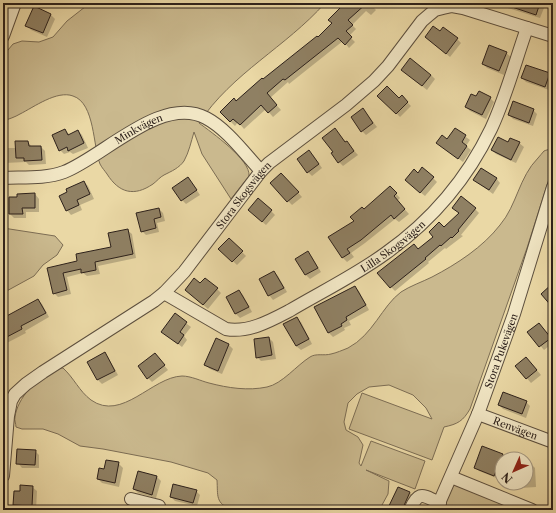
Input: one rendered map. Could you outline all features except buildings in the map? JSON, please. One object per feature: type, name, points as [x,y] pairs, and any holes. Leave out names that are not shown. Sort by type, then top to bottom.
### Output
[{"type":"street","points":[[3,36],[15,3]]},
{"type":"street","name":"Stora Skogsvägen","points":[[3,476],[8,416],[7,399],[26,384],[148,305],[164,293],[184,272],[261,171],[370,85],[388,66],[422,21],[435,10],[452,6],[464,8],[553,36]]},
{"type":"street","name":"Lilla Skogsvägen","points":[[164,293],[226,328],[235,330],[247,329],[276,318],[289,311],[385,254],[402,242],[436,210],[462,179],[475,158],[494,121],[527,28]]},
{"type":"street","name":"Minkvägen","points":[[3,178],[45,177],[63,172],[85,161],[159,117],[181,113],[198,115],[214,123],[261,171]]},
{"type":"street","name":"Stora Pukevägen","points":[[438,506],[478,414],[514,314],[553,187]]},
{"type":"street","name":"Renvägen","points":[[478,414],[553,442]]},
{"type":"street","points":[[451,477],[532,510]]},
{"type":"street","points":[[410,510],[415,500],[420,496],[424,496],[438,506]]},
{"type":"street","points":[[138,504],[159,506]]},
{"type":"shaded area","points":[[90,3],[325,3],[310,19],[227,89],[212,105],[199,123],[229,147],[244,162],[248,169],[249,176],[231,199],[202,154],[194,132],[187,154],[180,166],[146,188],[133,192],[122,189],[117,185],[100,164],[92,126],[86,107],[80,100],[73,96],[60,95],[53,97],[3,121],[3,56],[13,44],[22,41],[39,42],[53,37],[67,21]]},
{"type":"shaded area","points":[[553,149],[553,166],[527,248],[470,409],[460,421],[453,425],[444,427],[432,460],[349,429],[362,393],[432,419],[426,408],[413,395],[389,385],[369,387],[357,394],[348,403],[344,422],[346,430],[358,437],[363,445],[359,463],[361,466],[371,441],[425,461],[415,489],[366,470],[389,481],[388,494],[382,505],[384,510],[232,510],[220,502],[218,498],[217,480],[208,473],[171,462],[80,446],[58,434],[43,429],[22,429],[16,427],[15,418],[17,410],[24,396],[41,377],[56,368],[63,368],[83,393],[91,400],[103,405],[114,406],[137,397],[159,383],[171,378],[182,376],[231,388],[253,389],[267,387],[278,382],[312,356],[331,354],[348,348],[364,336],[388,305],[401,292],[451,266],[486,241],[506,217],[526,174],[544,151]]},
{"type":"shaded area","points":[[3,228],[55,236],[63,245],[57,255],[43,265],[34,276],[3,293]]},
{"type":"shaded area","points":[[454,483],[522,510],[442,510]]}]
